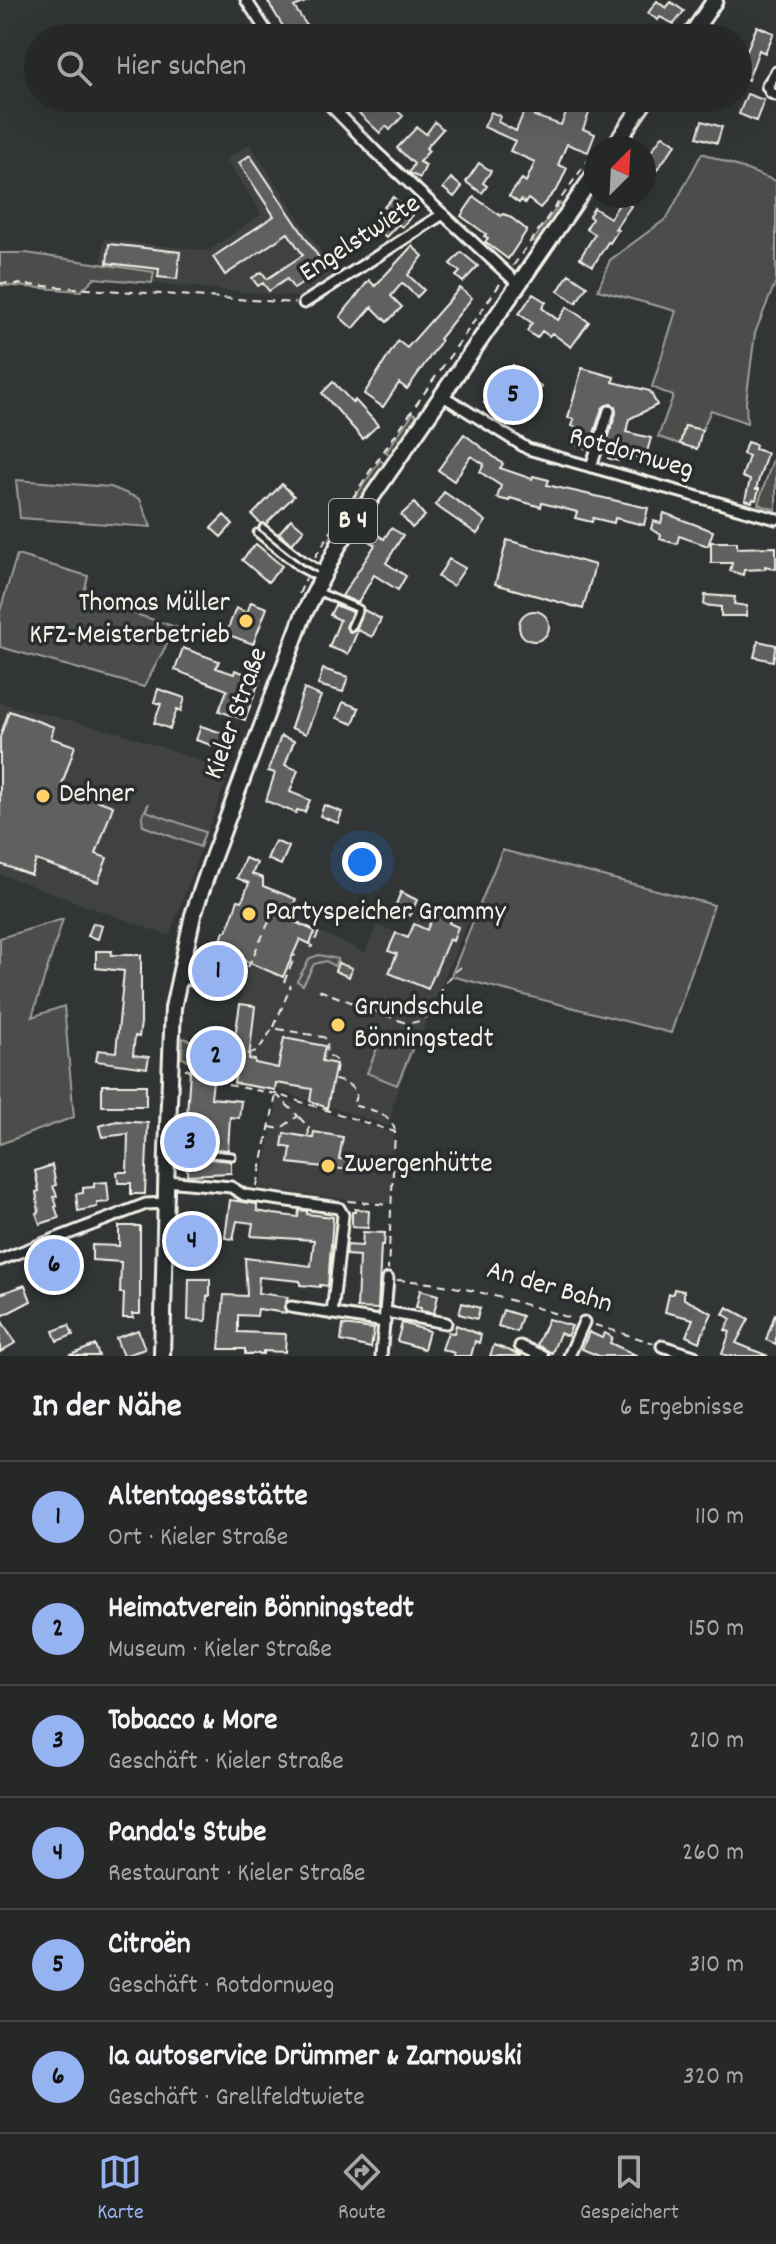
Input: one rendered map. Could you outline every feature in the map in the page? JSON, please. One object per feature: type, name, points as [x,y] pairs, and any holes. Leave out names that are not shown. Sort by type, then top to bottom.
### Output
[{"type":"main road","points":[[699,24],[715,0]]},
{"type":"main road","points":[[621,136],[637,112]]},
{"type":"main road","name":"Kieler Straße","points":[[162,1356],[172,1022],[193,915],[208,872],[292,643],[319,580],[356,517],[584,189]]},
{"type":"street","points":[[246,0],[262,24]]},
{"type":"street","points":[[775,75],[767,86],[776,95]]},
{"type":"street","points":[[337,112],[518,284]]},
{"type":"street","name":"Engelstwiete","points":[[304,303],[443,214]]},
{"type":"street","name":"Rotdornweg","points":[[440,394],[528,449],[776,519]]},
{"type":"street","points":[[591,467],[609,411]]},
{"type":"street","points":[[166,1181],[231,1187],[244,1195],[337,1207],[343,1215],[332,1314]]},
{"type":"street","points":[[0,1260],[146,1204],[165,1203]]},
{"type":"street","points":[[381,1356],[388,1279]]},
{"type":"street","points":[[291,1307],[332,1314],[446,1323]]},
{"type":"street","points":[[569,1356],[584,1322]]},
{"type":"street","points":[[520,1346],[543,1356]]},
{"type":"street","points":[[662,1346],[694,1356]]},
{"type":"lane","points":[[263,528],[301,558],[319,580]]},
{"type":"lane","points":[[257,533],[359,609],[351,627]]},
{"type":"lane","points":[[179,979],[198,984]]},
{"type":"lane","points":[[167,1150],[232,1156]]},
{"type":"path","points":[[0,283],[304,303]]},
{"type":"path","points":[[248,967],[274,911],[319,932],[311,948]]},
{"type":"path","points":[[284,982],[293,955]]},
{"type":"path","points":[[319,990],[380,1015],[418,1024],[430,1014],[448,975],[461,967]]},
{"type":"path","points":[[205,1070],[223,1065],[239,1055],[257,1052],[273,1028],[291,985]]},
{"type":"path","points":[[273,1028],[328,1040],[326,1053],[337,1061],[335,1080],[347,1083],[357,1093],[353,1105],[384,1114],[392,1122],[395,1132],[393,1195],[389,1205],[388,1279]]},
{"type":"path","points":[[205,1070],[209,1031]]},
{"type":"path","points":[[178,1068],[224,1072],[223,1084],[276,1094],[395,1132]]},
{"type":"path","points":[[276,1094],[309,1128],[308,1138]]},
{"type":"path","points":[[255,1197],[276,1094]]},
{"type":"path","points":[[269,1127],[280,1129],[298,1116]]},
{"type":"path","points":[[337,1207],[342,1201],[389,1205]]},
{"type":"path","name":"An der Bahn","points":[[388,1279],[429,1281],[468,1289],[662,1346]]},
{"type":"shaded area","points":[[250,144],[338,277],[307,298],[152,283],[154,273],[101,264],[104,239],[208,251],[262,214],[226,159]]},
{"type":"shaded area","points":[[702,153],[776,181],[776,281],[755,333],[746,402],[747,423],[711,410],[702,430],[685,426],[680,444],[658,437],[673,396],[652,387],[676,311],[598,290],[610,260],[667,218]]},
{"type":"shaded area","points":[[560,203],[565,206],[538,244],[533,241]]},
{"type":"shaded area","points":[[0,253],[26,253],[154,272],[152,283],[94,278],[81,291],[0,285]]},
{"type":"shaded area","points":[[413,413],[418,416],[391,455],[386,452]]},
{"type":"shaded area","points":[[776,450],[776,510],[758,504]]},
{"type":"shaded area","points":[[380,460],[385,464],[332,542],[329,542],[335,527]]},
{"type":"shaded area","points":[[16,480],[111,487],[140,499],[151,527],[20,518]]},
{"type":"shaded area","points":[[17,555],[88,576],[83,597],[176,627],[144,687],[0,647],[0,611]]},
{"type":"shaded area","points":[[0,703],[121,733],[230,771],[169,936],[0,874]]},
{"type":"shaded area","points":[[149,803],[146,811],[205,832],[200,847],[143,826],[142,816]]},
{"type":"shaded area","points":[[502,850],[714,905],[671,1033],[451,976]]},
{"type":"shaded area","name":"Grundschule Bönningstedt","points":[[425,898],[470,917],[396,1093],[389,1126],[275,1090],[234,1083],[236,1071],[225,1070],[228,1050],[250,1052],[255,1006],[240,1004],[248,964],[274,910],[365,953],[377,925],[408,937]]},
{"type":"shaded area","points":[[63,919],[32,1017],[64,1006],[74,1117],[0,1144],[0,938]]},
{"type":"shaded area","points":[[319,955],[338,959],[334,966],[326,961],[314,964],[303,985],[297,981],[310,958]]},
{"type":"shaded area","points":[[382,1036],[412,1049],[397,1085],[367,1073]]},
{"type":"shaded area","points":[[183,1038],[205,1045],[205,1063],[182,1058]]},
{"type":"shaded area","name":"Zwergenhütte","points":[[278,1098],[393,1133],[391,1196],[388,1204],[260,1189]]},
{"type":"building","points":[[267,0],[310,0],[294,7],[306,24],[282,24]]},
{"type":"building","points":[[657,1],[666,8],[671,2],[684,11],[674,24],[660,17],[658,20],[648,13]]},
{"type":"building","points":[[757,26],[774,33],[765,53],[759,50],[752,69],[752,38]]},
{"type":"building","points":[[752,96],[764,100],[756,121],[739,114],[752,112]]},
{"type":"building","points":[[358,112],[399,112],[403,116],[390,130],[386,126],[380,133]]},
{"type":"building","points":[[491,112],[500,116],[498,122],[516,131],[524,112],[531,112],[534,116],[561,125],[566,112],[590,112],[583,129],[595,134],[584,136],[584,150],[567,144],[558,165],[567,168],[558,188],[540,208],[528,199],[525,203],[521,200],[519,203],[509,196],[522,179],[526,182],[535,162],[510,151],[515,141],[484,127]]},
{"type":"building","points":[[702,121],[722,127],[717,143],[697,137]]},
{"type":"building","points":[[435,122],[443,129],[426,148],[429,151],[419,162],[426,165],[420,178],[409,173],[414,164],[397,148],[417,127],[426,134]]},
{"type":"building","points":[[663,135],[676,144],[656,171],[656,145]]},
{"type":"building","points":[[250,155],[326,268],[294,289],[287,279],[269,291],[263,283],[258,286],[252,278],[262,272],[267,279],[303,255],[288,233],[225,275],[213,257],[274,216],[239,163]]},
{"type":"building","points":[[479,163],[491,171],[483,183],[487,186],[482,193],[466,182]]},
{"type":"building","points":[[451,178],[462,187],[454,197],[443,188]]},
{"type":"building","points":[[393,197],[413,215],[402,227],[398,224],[386,237],[379,230],[393,215],[384,207]]},
{"type":"building","points":[[474,197],[527,230],[508,259],[485,242],[488,238],[484,236],[486,234],[461,216]]},
{"type":"building","points":[[594,208],[610,218],[617,208],[630,208],[593,266],[580,258],[595,234],[586,229],[592,219],[589,216]]},
{"type":"building","points":[[109,244],[180,252],[177,279],[158,277],[159,269],[107,263]]},
{"type":"building","points":[[412,246],[423,256],[408,275],[424,290],[417,297],[402,283],[391,296],[402,307],[387,322],[372,307],[353,329],[340,317],[369,280],[375,286]]},
{"type":"building","points":[[461,252],[478,266],[463,282],[456,276],[460,272],[450,264]]},
{"type":"building","points":[[569,274],[587,286],[576,303],[558,291]]},
{"type":"building","points":[[460,288],[472,298],[439,339],[441,341],[407,389],[399,383],[383,407],[364,394],[398,341],[407,348]]},
{"type":"building","points":[[533,294],[546,302],[542,308],[558,320],[567,307],[589,322],[571,347],[552,333],[549,336],[542,331],[537,338],[527,331],[532,323],[519,314]]},
{"type":"building","points":[[513,365],[542,387],[520,416],[514,411],[507,420],[484,403]]},
{"type":"building","points":[[582,368],[614,377],[613,382],[650,391],[657,405],[629,419],[626,432],[651,438],[645,459],[620,453],[618,461],[608,458],[609,454],[604,452],[616,413],[611,404],[602,408],[589,449],[576,445],[580,428],[572,426],[574,419],[568,418]]},
{"type":"building","points":[[333,382],[378,425],[363,439],[322,393]]},
{"type":"building","points":[[685,426],[702,430],[697,449],[680,444]]},
{"type":"building","points":[[464,434],[503,464],[500,468],[532,479],[533,476],[549,480],[547,485],[648,508],[644,525],[615,518],[614,523],[593,518],[592,522],[575,518],[577,512],[542,503],[541,507],[510,498],[509,501],[497,498],[501,486],[480,472],[484,464],[471,456],[454,481],[438,470]]},
{"type":"building","points":[[747,442],[767,453],[756,489],[759,489],[756,500],[752,502],[745,500],[750,480],[742,477],[749,456],[743,454]]},
{"type":"building","points":[[282,484],[294,496],[266,524],[260,523],[252,515]]},
{"type":"building","points":[[444,492],[486,521],[477,534],[435,505]]},
{"type":"building","points":[[414,503],[425,516],[412,528],[401,515]]},
{"type":"building","points":[[664,513],[713,531],[708,546],[679,536],[677,544],[660,539],[661,535],[651,529],[653,521],[661,523]]},
{"type":"building","points":[[224,515],[233,524],[221,537],[211,528]]},
{"type":"building","points":[[291,519],[304,530],[292,544],[279,533]]},
{"type":"building","points":[[391,528],[403,535],[386,563],[406,576],[398,590],[374,575],[358,603],[342,596],[375,545],[370,542],[375,533],[384,539]]},
{"type":"building","points":[[507,540],[595,565],[583,609],[495,584]]},
{"type":"building","points":[[711,542],[737,542],[737,548],[776,547],[776,569],[765,566],[765,569],[744,570],[743,575],[730,571],[732,563],[711,563]]},
{"type":"building","points":[[256,544],[282,566],[268,582],[242,560]]},
{"type":"building","points":[[449,559],[465,568],[453,586],[438,577]]},
{"type":"building","points":[[705,595],[735,597],[734,604],[747,606],[746,616],[721,616],[721,607],[704,605]]},
{"type":"building","name":"Thomas Müller KFZ-Meisterbetrieb","points":[[251,602],[267,608],[253,644],[226,634],[236,608],[247,613]]},
{"type":"building","points":[[335,605],[352,612],[346,627],[350,632],[356,630],[364,610],[381,619],[372,637],[358,630],[348,654],[329,647],[340,620],[330,615]]},
{"type":"building","points":[[534,611],[540,612],[548,620],[548,632],[540,640],[534,641],[528,640],[520,632],[519,626],[520,620],[528,612]]},
{"type":"building","points":[[758,641],[776,645],[773,661],[754,657]]},
{"type":"building","points":[[183,648],[219,661],[216,668],[234,674],[235,670],[260,679],[245,720],[219,711],[227,690],[175,670]]},
{"type":"building","points":[[323,669],[348,677],[343,692],[318,685]]},
{"type":"building","points":[[158,689],[185,698],[181,711],[177,709],[170,729],[154,723],[161,704],[154,702]]},
{"type":"building","points":[[304,689],[321,696],[306,734],[291,728]]},
{"type":"building","points":[[343,702],[359,708],[353,724],[337,718]]},
{"type":"building","name":"Dehner","points":[[9,711],[54,727],[51,738],[75,746],[61,787],[113,806],[96,854],[107,858],[98,882],[36,860],[31,875],[0,864],[0,737]]},
{"type":"building","points":[[201,726],[228,735],[223,749],[196,740]]},
{"type":"building","points":[[281,736],[294,741],[285,765],[298,770],[290,792],[310,800],[305,812],[297,810],[296,813],[266,801],[275,773],[268,771]]},
{"type":"building","points":[[324,805],[342,812],[338,823],[320,816]]},
{"type":"building","points":[[275,841],[289,847],[281,865],[267,859]]},
{"type":"building","points":[[245,858],[257,863],[252,874],[263,878],[263,886],[296,899],[288,919],[315,931],[310,944],[300,939],[283,977],[236,957],[230,984],[203,975],[206,961],[222,965],[227,946],[220,944],[224,931],[227,931],[238,900],[242,901],[249,883],[237,878]]},
{"type":"building","points":[[401,892],[417,900],[410,916],[394,909]]},
{"type":"building","points":[[435,910],[451,917],[449,923],[458,927],[453,941],[449,939],[428,989],[389,973],[397,954],[388,951],[396,933],[408,938],[414,924],[427,930]]},
{"type":"building","points":[[93,923],[102,926],[98,939],[88,936]]},
{"type":"building","points":[[96,951],[112,951],[111,955],[141,955],[141,1023],[139,1037],[135,1036],[133,1055],[149,1057],[147,1068],[96,1061],[98,1050],[116,1052],[124,971],[96,968]]},
{"type":"building","points":[[338,963],[352,968],[349,977],[335,971]]},
{"type":"building","points":[[240,1004],[255,1006],[249,1059],[255,1060],[255,1063],[278,1068],[284,1038],[325,1046],[322,1061],[336,1064],[327,1108],[310,1101],[312,1089],[276,1083],[275,1090],[234,1083],[237,1065],[207,1062],[209,1041],[234,1043]]},
{"type":"building","points":[[190,1071],[214,1073],[211,1098],[241,1101],[239,1118],[230,1117],[228,1150],[185,1146],[184,1113],[187,1113]]},
{"type":"building","points":[[102,1085],[146,1085],[146,1106],[102,1106]]},
{"type":"building","points":[[117,1121],[148,1123],[145,1194],[131,1194],[131,1183],[118,1183],[117,1172],[127,1172],[128,1134],[102,1137],[99,1126]]},
{"type":"building","points":[[314,1132],[343,1137],[339,1159],[352,1161],[350,1170],[289,1163],[291,1148],[282,1146],[284,1133],[313,1138]]},
{"type":"building","points":[[188,1157],[231,1161],[231,1173],[187,1175]]},
{"type":"building","points":[[52,1165],[57,1196],[54,1197],[55,1207],[59,1218],[40,1224],[36,1213],[39,1212],[36,1192],[39,1191],[35,1171]]},
{"type":"building","points":[[107,1182],[109,1202],[78,1211],[76,1194],[83,1193],[83,1188],[94,1187],[94,1183]]},
{"type":"building","points":[[230,1200],[257,1204],[257,1211],[273,1214],[298,1217],[299,1210],[333,1217],[328,1286],[300,1285],[300,1281],[259,1277],[258,1293],[288,1297],[284,1307],[286,1313],[258,1309],[257,1316],[238,1315],[238,1332],[286,1334],[285,1352],[245,1354],[245,1349],[219,1349],[224,1295],[247,1296],[245,1258],[311,1266],[314,1240],[251,1236],[253,1223],[237,1221],[233,1239],[225,1238]]},
{"type":"building","points":[[355,1209],[369,1211],[368,1228],[352,1227],[352,1212]]},
{"type":"building","points":[[119,1226],[140,1226],[140,1314],[132,1314],[134,1318],[123,1318],[121,1262],[92,1260],[92,1245],[119,1246]]},
{"type":"building","points":[[184,1231],[214,1232],[213,1259],[190,1258],[190,1245],[183,1245]]},
{"type":"building","points":[[363,1232],[385,1233],[384,1245],[381,1245],[378,1309],[357,1308],[359,1256],[346,1255],[347,1245],[362,1246]]},
{"type":"building","points":[[71,1252],[75,1266],[70,1268],[71,1272],[37,1279],[33,1264]]},
{"type":"building","points":[[189,1279],[210,1279],[206,1321],[188,1320]]},
{"type":"building","points":[[25,1285],[31,1301],[0,1317],[0,1294]]},
{"type":"building","points":[[674,1289],[684,1291],[684,1299],[712,1313],[699,1342],[686,1336],[693,1319],[665,1312],[669,1294],[673,1294]]},
{"type":"building","points":[[420,1290],[438,1295],[434,1313],[416,1307]]},
{"type":"building","points":[[462,1303],[480,1308],[477,1319],[459,1314]]},
{"type":"building","points":[[727,1307],[749,1319],[736,1343],[768,1356],[722,1354],[730,1332],[725,1330],[731,1319],[723,1314]]},
{"type":"building","points":[[503,1310],[522,1316],[517,1332],[498,1326]]},
{"type":"building","points":[[776,1315],[776,1344],[766,1340]]},
{"type":"building","points":[[0,1318],[15,1343],[0,1352]]},
{"type":"building","points":[[548,1319],[572,1326],[567,1336],[560,1333],[552,1353],[537,1345]]},
{"type":"building","points":[[402,1323],[429,1331],[424,1349],[397,1341]]},
{"type":"building","points":[[69,1325],[73,1335],[57,1341],[53,1331]]},
{"type":"building","points":[[343,1325],[374,1329],[371,1348],[341,1341]]},
{"type":"building","points":[[456,1325],[481,1335],[479,1343],[475,1341],[471,1356],[453,1356],[454,1353],[442,1349],[448,1332],[454,1333]]},
{"type":"building","points":[[138,1330],[145,1349],[123,1356],[116,1338]]},
{"type":"building","points":[[589,1332],[602,1338],[605,1333],[612,1337],[610,1343],[638,1356],[599,1356],[582,1349]]},
{"type":"building","points":[[95,1345],[99,1356],[68,1356]]},
{"type":"building","points":[[494,1345],[521,1355],[521,1356],[490,1356]]},
{"type":"place","name":"Citroën","points":[[513,395]]},
{"type":"place","name":"Thomas Müller KFZ-Meisterbetrieb","points":[[246,621]]},
{"type":"place","name":"Dehner","points":[[43,796]]},
{"type":"place","name":"Partyspeicher Grammy","points":[[249,914]]},
{"type":"place","name":"Altentagesstätte","points":[[218,971]]},
{"type":"place","name":"Grundschule Bönningstedt","points":[[338,1025]]},
{"type":"place","name":"Heimatverein Bönningstedt","points":[[216,1056]]},
{"type":"place","name":"Tobacco & More","points":[[190,1142]]},
{"type":"place","name":"Zwergenhütte","points":[[328,1166]]},
{"type":"place","name":"Panda's Stube","points":[[192,1241]]},
{"type":"place","name":"1a autoservice Drümmer & Zarnowski","points":[[54,1265]]}]
